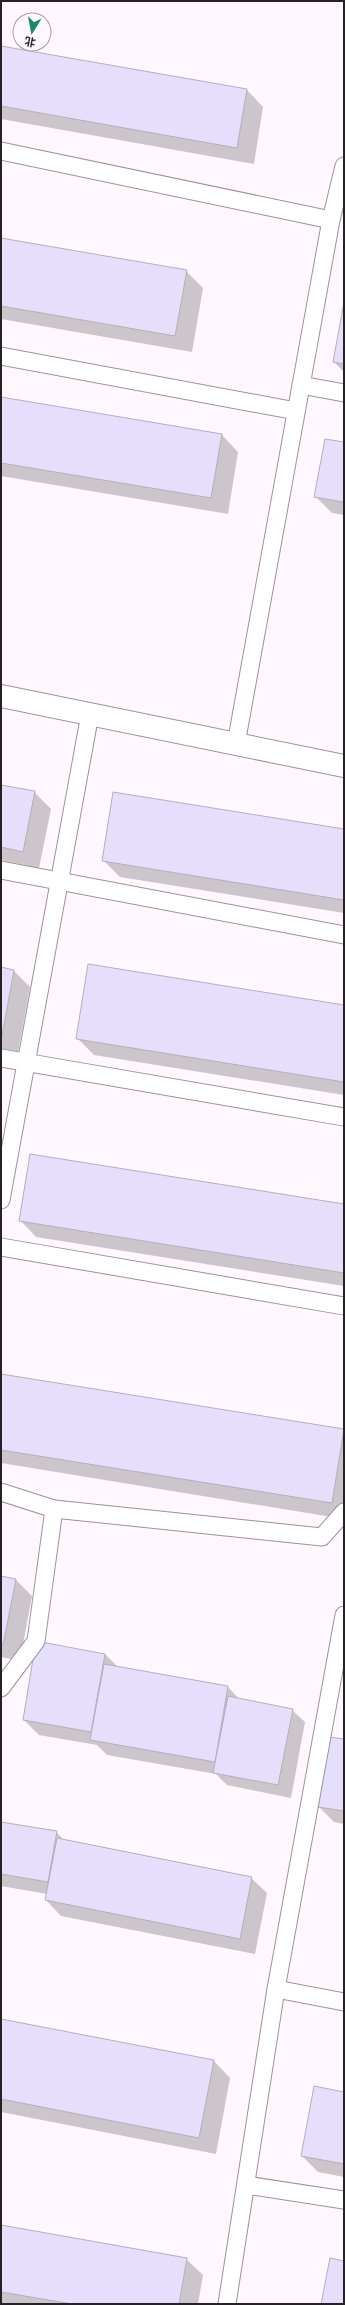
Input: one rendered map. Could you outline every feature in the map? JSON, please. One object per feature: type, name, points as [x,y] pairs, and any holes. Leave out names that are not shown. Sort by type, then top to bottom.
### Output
[{"type":"street","points":[[1,696],[344,766]]},
{"type":"lane","points":[[1,150],[331,220]]},
{"type":"lane","points":[[236,744],[331,220],[340,195],[344,166]]},
{"type":"lane","points":[[1,356],[296,411]]},
{"type":"lane","points":[[301,385],[344,393]]},
{"type":"lane","points":[[1,1200],[90,714]]},
{"type":"lane","points":[[1,870],[142,895],[344,935]]},
{"type":"lane","points":[[1,1058],[344,1117]]},
{"type":"lane","points":[[1,1247],[344,1306]]},
{"type":"lane","points":[[1,1492],[54,1509],[322,1537],[344,1512]]},
{"type":"lane","points":[[1,1688],[36,1641],[54,1509]]},
{"type":"lane","points":[[227,2304],[276,1989],[340,1655],[344,1615]]},
{"type":"lane","points":[[276,1989],[344,2002]]},
{"type":"lane","points":[[246,2185],[344,2200]]},
{"type":"building","points":[[1,46],[12,48],[12,52],[35,52],[247,89],[237,148],[1,106]]},
{"type":"building","points":[[1,238],[187,270],[175,336],[1,306]]},
{"type":"building","points":[[344,302],[344,364],[333,362]]},
{"type":"building","points":[[1,397],[222,434],[211,498],[1,463]]},
{"type":"building","points":[[325,439],[344,442],[344,502],[314,497]]},
{"type":"building","points":[[1,785],[35,791],[23,852],[1,847]]},
{"type":"building","points":[[113,792],[344,829],[344,900],[102,861]]},
{"type":"building","points":[[88,964],[344,1005],[344,1082],[76,1039]]},
{"type":"building","points":[[1,967],[14,970],[2,1036],[1,1036]]},
{"type":"building","points":[[30,1154],[344,1204],[344,1273],[19,1221]]},
{"type":"building","points":[[1,1374],[344,1429],[332,1503],[1,1450]]},
{"type":"building","points":[[1,1576],[16,1579],[3,1645],[1,1644]]},
{"type":"building","points":[[36,1641],[105,1654],[91,1732],[23,1720]]},
{"type":"building","points":[[104,1664],[228,1686],[215,1762],[90,1740]]},
{"type":"building","points":[[228,1696],[293,1709],[278,1785],[213,1773]]},
{"type":"building","points":[[329,1737],[344,1739],[344,1811],[318,1807]]},
{"type":"building","points":[[1,1822],[57,1831],[48,1882],[1,1874]]},
{"type":"building","points":[[57,1838],[252,1877],[240,1939],[45,1900]]},
{"type":"building","points":[[1,2019],[214,2060],[199,2138],[1,2099]]},
{"type":"building","points":[[314,2086],[344,2092],[344,2164],[301,2156]]},
{"type":"building","points":[[1,2225],[187,2258],[179,2304],[72,2304],[1,2292]]},
{"type":"building","points":[[330,2258],[344,2261],[344,2304],[321,2304]]}]
